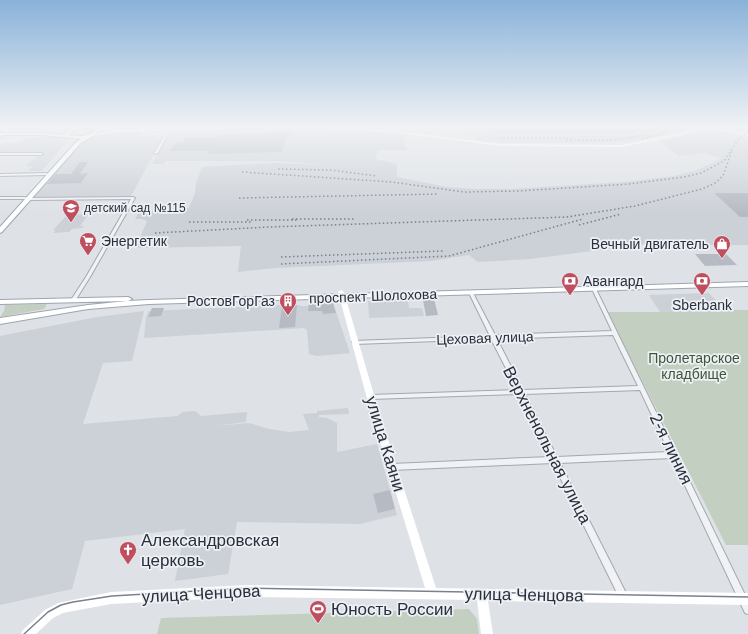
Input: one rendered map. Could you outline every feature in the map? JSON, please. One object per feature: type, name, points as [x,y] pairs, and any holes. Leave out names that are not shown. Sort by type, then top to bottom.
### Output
[{"type":"main road","points":[[0,231],[63,156]]},
{"type":"main road","points":[[0,226],[66,156]]},
{"type":"main road","name":"проспект Шолохова","points":[[0,321],[134,303],[748,278]]},
{"type":"main road","name":"проспект Шолохова","points":[[0,302],[342,294],[471,293],[748,284]]},
{"type":"main road","name":"улица Каяни","points":[[342,294],[371,397],[432,594]]},
{"type":"main road","name":"улица Ченцова","points":[[27,634],[49,614],[62,607],[111,598],[247,591],[745,599]]},
{"type":"main road","points":[[482,595],[487,634]]},
{"type":"street","points":[[0,175],[46,174]]},
{"type":"street","points":[[0,198],[133,198],[88,277],[73,300]]},
{"type":"street","name":"2-я линия","points":[[594,289],[745,599],[748,610]]},
{"type":"street","name":"Верхненольная улица","points":[[471,293],[624,597]]},
{"type":"street","name":"Цеховая улица","points":[[355,342],[615,333]]},
{"type":"street","points":[[371,397],[642,388]]},
{"type":"street","points":[[392,467],[674,455]]},
{"type":"shaded area","points":[[38,156],[55,156],[42,171],[27,171],[33,167],[25,166]]},
{"type":"shaded area","points":[[70,156],[153,156],[131,196],[31,198]]},
{"type":"shaded area","points":[[157,156],[376,156],[375,159],[397,164],[397,177],[447,187],[512,189],[624,182],[673,176],[694,171],[721,158],[713,156],[748,156],[748,245],[656,245],[653,243],[530,259],[478,262],[469,255],[430,261],[276,268],[238,272],[241,246],[136,248],[147,221],[135,219],[139,212],[189,208],[202,167],[276,163],[332,165],[276,161],[166,161],[164,164],[152,164]]},
{"type":"shaded area","name":"детский сад №115","points":[[88,215],[80,226],[84,226],[82,228],[72,229],[69,232],[53,233],[55,231],[54,229],[66,216]]},
{"type":"shaded area","points":[[709,293],[726,312],[660,312],[649,295]]},
{"type":"shaded area","points":[[408,300],[409,308],[422,308],[424,316],[369,318],[368,301]]},
{"type":"shaded area","points":[[333,303],[350,353],[317,356],[309,354],[307,330],[304,328],[144,338],[146,317],[149,311],[282,305],[308,306],[309,304]]},
{"type":"shaded area","points":[[144,311],[132,361],[103,363],[83,424],[177,416],[183,412],[195,411],[201,416],[247,412],[246,422],[215,426],[249,423],[269,429],[289,432],[309,430],[303,414],[348,408],[349,414],[319,415],[319,417],[327,418],[337,423],[337,452],[377,444],[397,515],[360,524],[237,522],[228,574],[175,581],[185,529],[85,541],[72,589],[0,605],[0,336],[97,317]]},
{"type":"green space","points":[[47,304],[44,309],[0,317],[4,311],[5,305]]},
{"type":"green space","name":"Пролетарское кладбище","points":[[724,310],[748,310],[748,545],[726,545],[607,312],[725,312]]},
{"type":"green space","name":"Юность России","points":[[469,609],[477,619],[479,634],[157,634],[161,618]]},
{"type":"building","points":[[80,162],[88,162],[80,174],[88,173],[81,183],[47,184],[56,174],[71,174]]},
{"type":"building","points":[[714,193],[748,193],[748,217],[740,217]]},
{"type":"building","name":"Вечный двигатель","points":[[695,254],[726,254],[737,265],[705,266]]},
{"type":"building","points":[[434,299],[438,315],[426,316],[423,300]]},
{"type":"building","name":"РостовГорГаз","points":[[333,303],[336,313],[323,314],[322,311],[308,311],[309,304]]},
{"type":"building","name":"РостовГорГаз","points":[[282,305],[297,305],[295,327],[279,328]]},
{"type":"building","points":[[152,308],[164,308],[161,316],[148,317]]},
{"type":"building","points":[[390,490],[395,509],[378,513],[373,494]]},
{"type":"tram line","points":[[24,634],[48,612],[61,605],[73,602],[112,596],[247,588],[748,597]]},
{"type":"railway","points":[[242,172],[392,182],[464,192],[519,191],[629,184],[684,177],[701,173],[724,161],[728,156]]},
{"type":"railway","points":[[155,233],[269,227],[567,217],[635,206],[702,189],[715,183],[723,176],[730,156]]},
{"type":"railway","points":[[278,169],[331,170],[377,176]]},
{"type":"railway","points":[[239,198],[439,194]]},
{"type":"railway","points":[[579,225],[621,214]]},
{"type":"railway","points":[[292,219],[354,219]]},
{"type":"railway","points":[[281,264],[449,256],[583,219]]},
{"type":"railway","points":[[247,220],[297,220]]},
{"type":"railway","points":[[189,222],[253,222]]},
{"type":"railway","points":[[281,257],[443,251]]},
{"type":"place","name":"детский сад №115","points":[[71,223]]},
{"type":"place","name":"Энергетик","points":[[88,256]]},
{"type":"place","name":"Вечный двигатель","points":[[722,259]]},
{"type":"place","name":"Авангард","points":[[570,296]]},
{"type":"place","name":"Sberbank","points":[[702,296]]},
{"type":"place","name":"РостовГорГаз","points":[[288,316]]},
{"type":"place","name":"Александровская церковь","points":[[128,565]]},
{"type":"place","name":"Юность России","points":[[318,624]]}]
